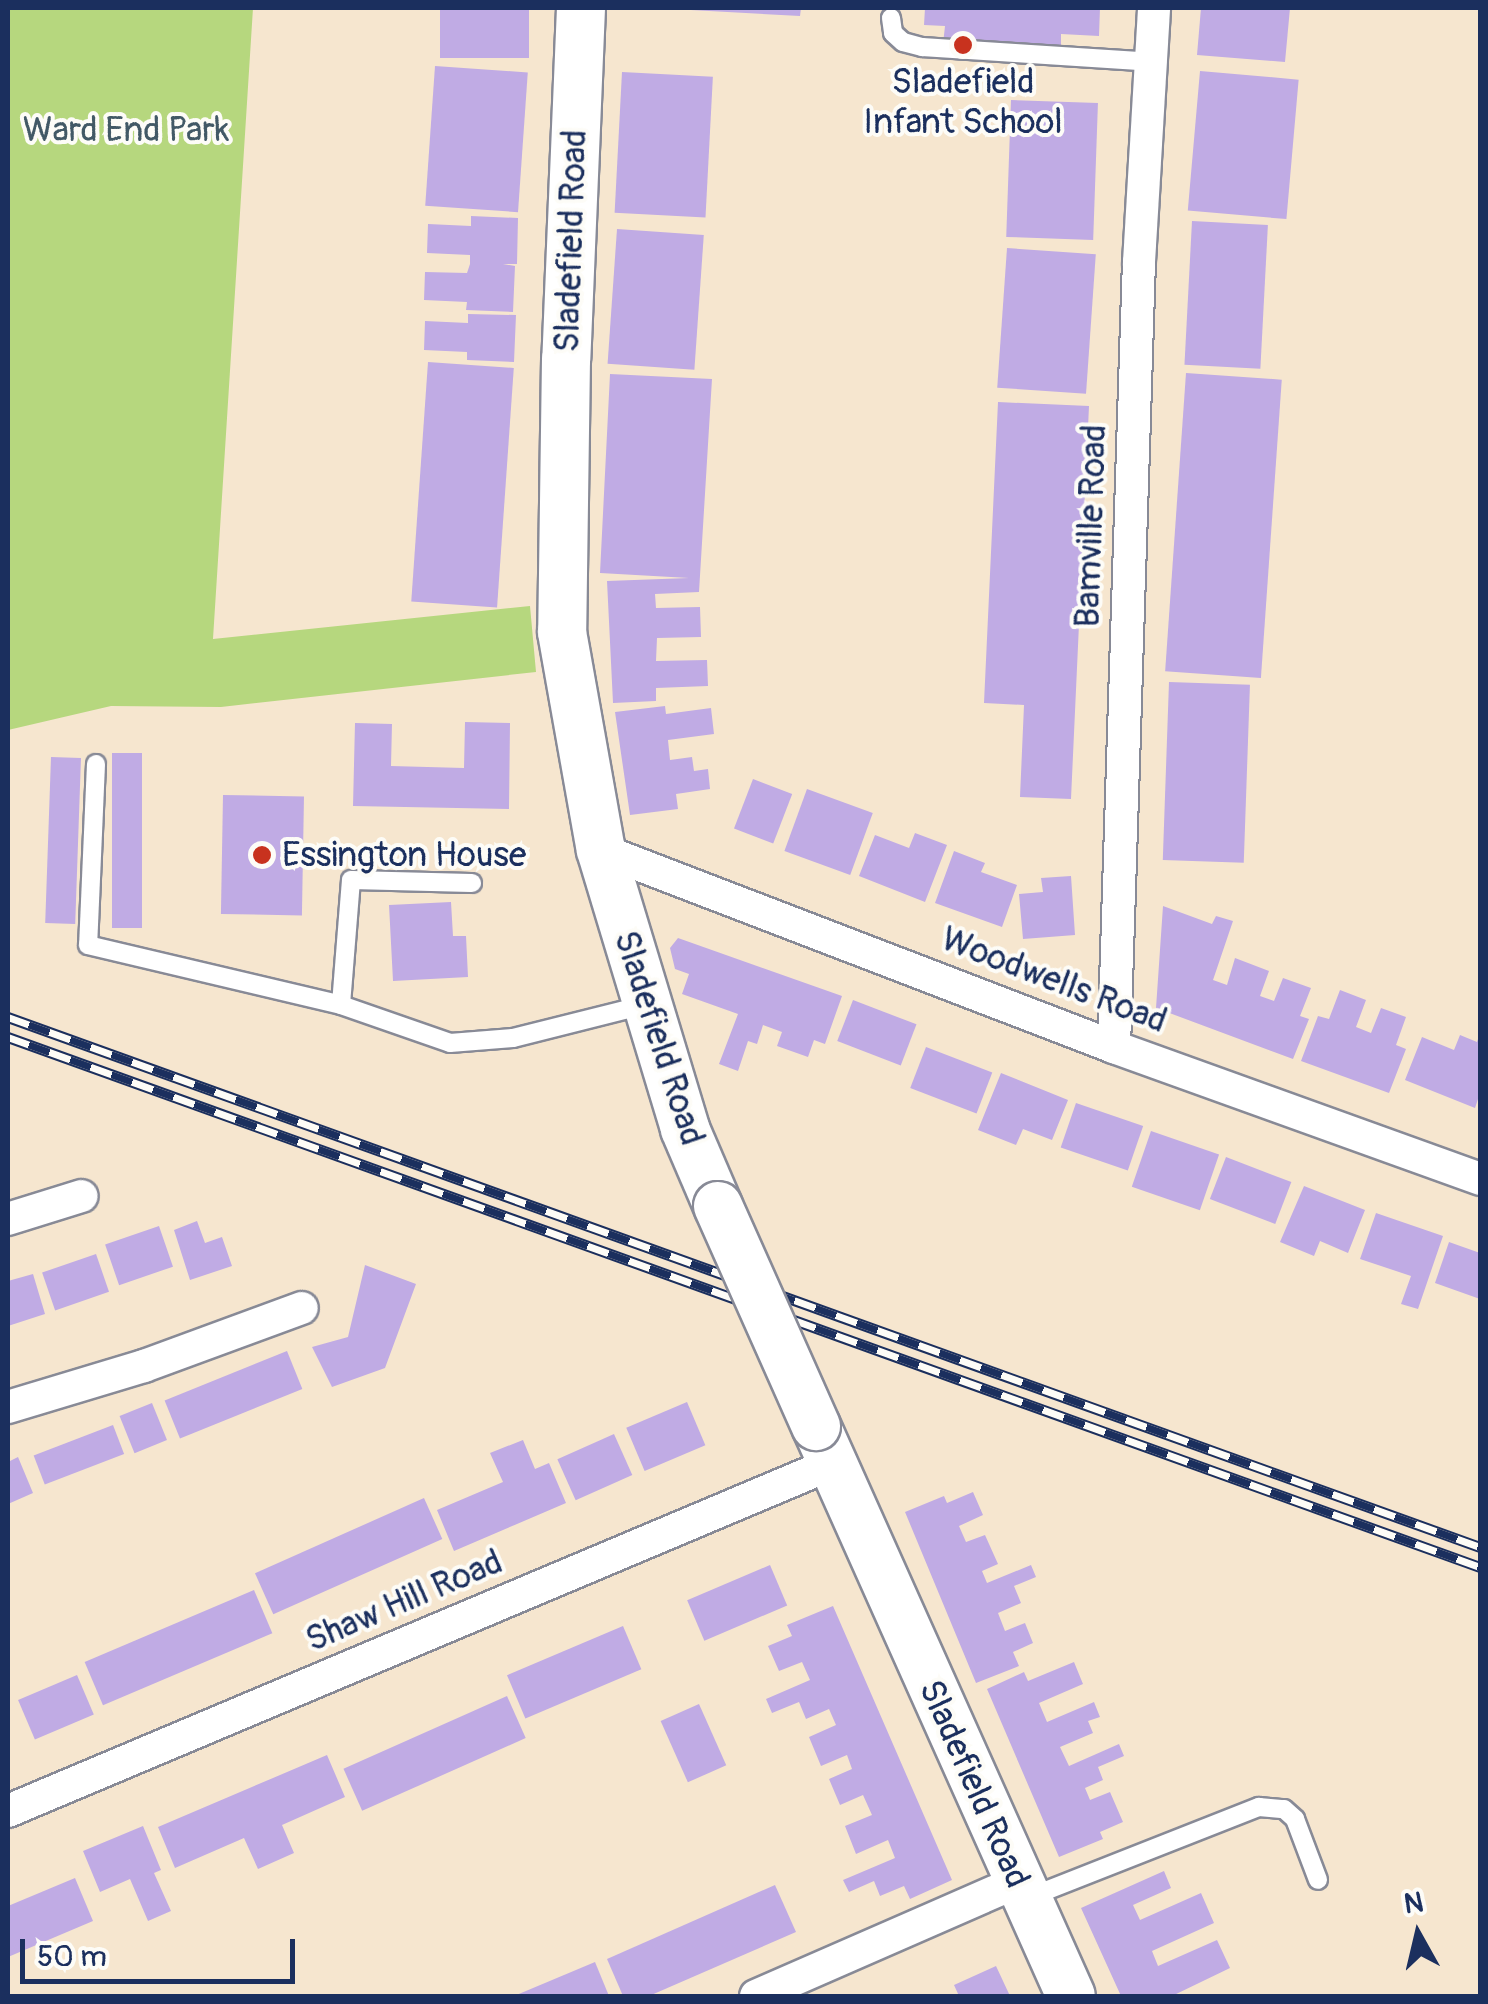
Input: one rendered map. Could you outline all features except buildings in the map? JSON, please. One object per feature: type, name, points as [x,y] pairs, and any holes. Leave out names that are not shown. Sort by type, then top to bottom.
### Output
[{"type":"street","name":"Sladefield Road","points":[[581,8],[566,359],[562,632],[601,850],[685,1129],[1071,1996]]},
{"type":"street","name":"Bamville Road","points":[[1114,1047],[1139,281],[1154,8]]},
{"type":"street","name":"Woodwells Road","points":[[601,850],[1114,1047],[1480,1179]]},
{"type":"street","points":[[8,1219],[82,1196]]},
{"type":"street","points":[[8,1407],[144,1366],[302,1308]]},
{"type":"street","name":"Shaw Hill Road","points":[[8,1811],[824,1445]]},
{"type":"street","points":[[756,1996],[1021,1891]]},
{"type":"lane","points":[[892,18],[893,32],[903,42],[922,47],[1151,62]]},
{"type":"lane","points":[[96,764],[88,944],[341,1004],[450,1043],[513,1038],[645,1004]]},
{"type":"lane","points":[[341,1004],[352,880],[472,883]]},
{"type":"lane","points":[[1021,1891],[1259,1807],[1284,1809],[1295,1818],[1318,1880]]},
{"type":"green space","name":"Ward End Park","points":[[8,8],[253,8],[213,639],[530,606],[536,672],[221,707],[111,706],[8,730]]},
{"type":"railway","points":[[8,1017],[1480,1547]]},
{"type":"railway","points":[[8,1037],[1480,1567]]},
{"type":"place","name":"Sladefield Infant School","points":[[963,45]]},
{"type":"place","name":"Essington House","points":[[262,855]]}]
